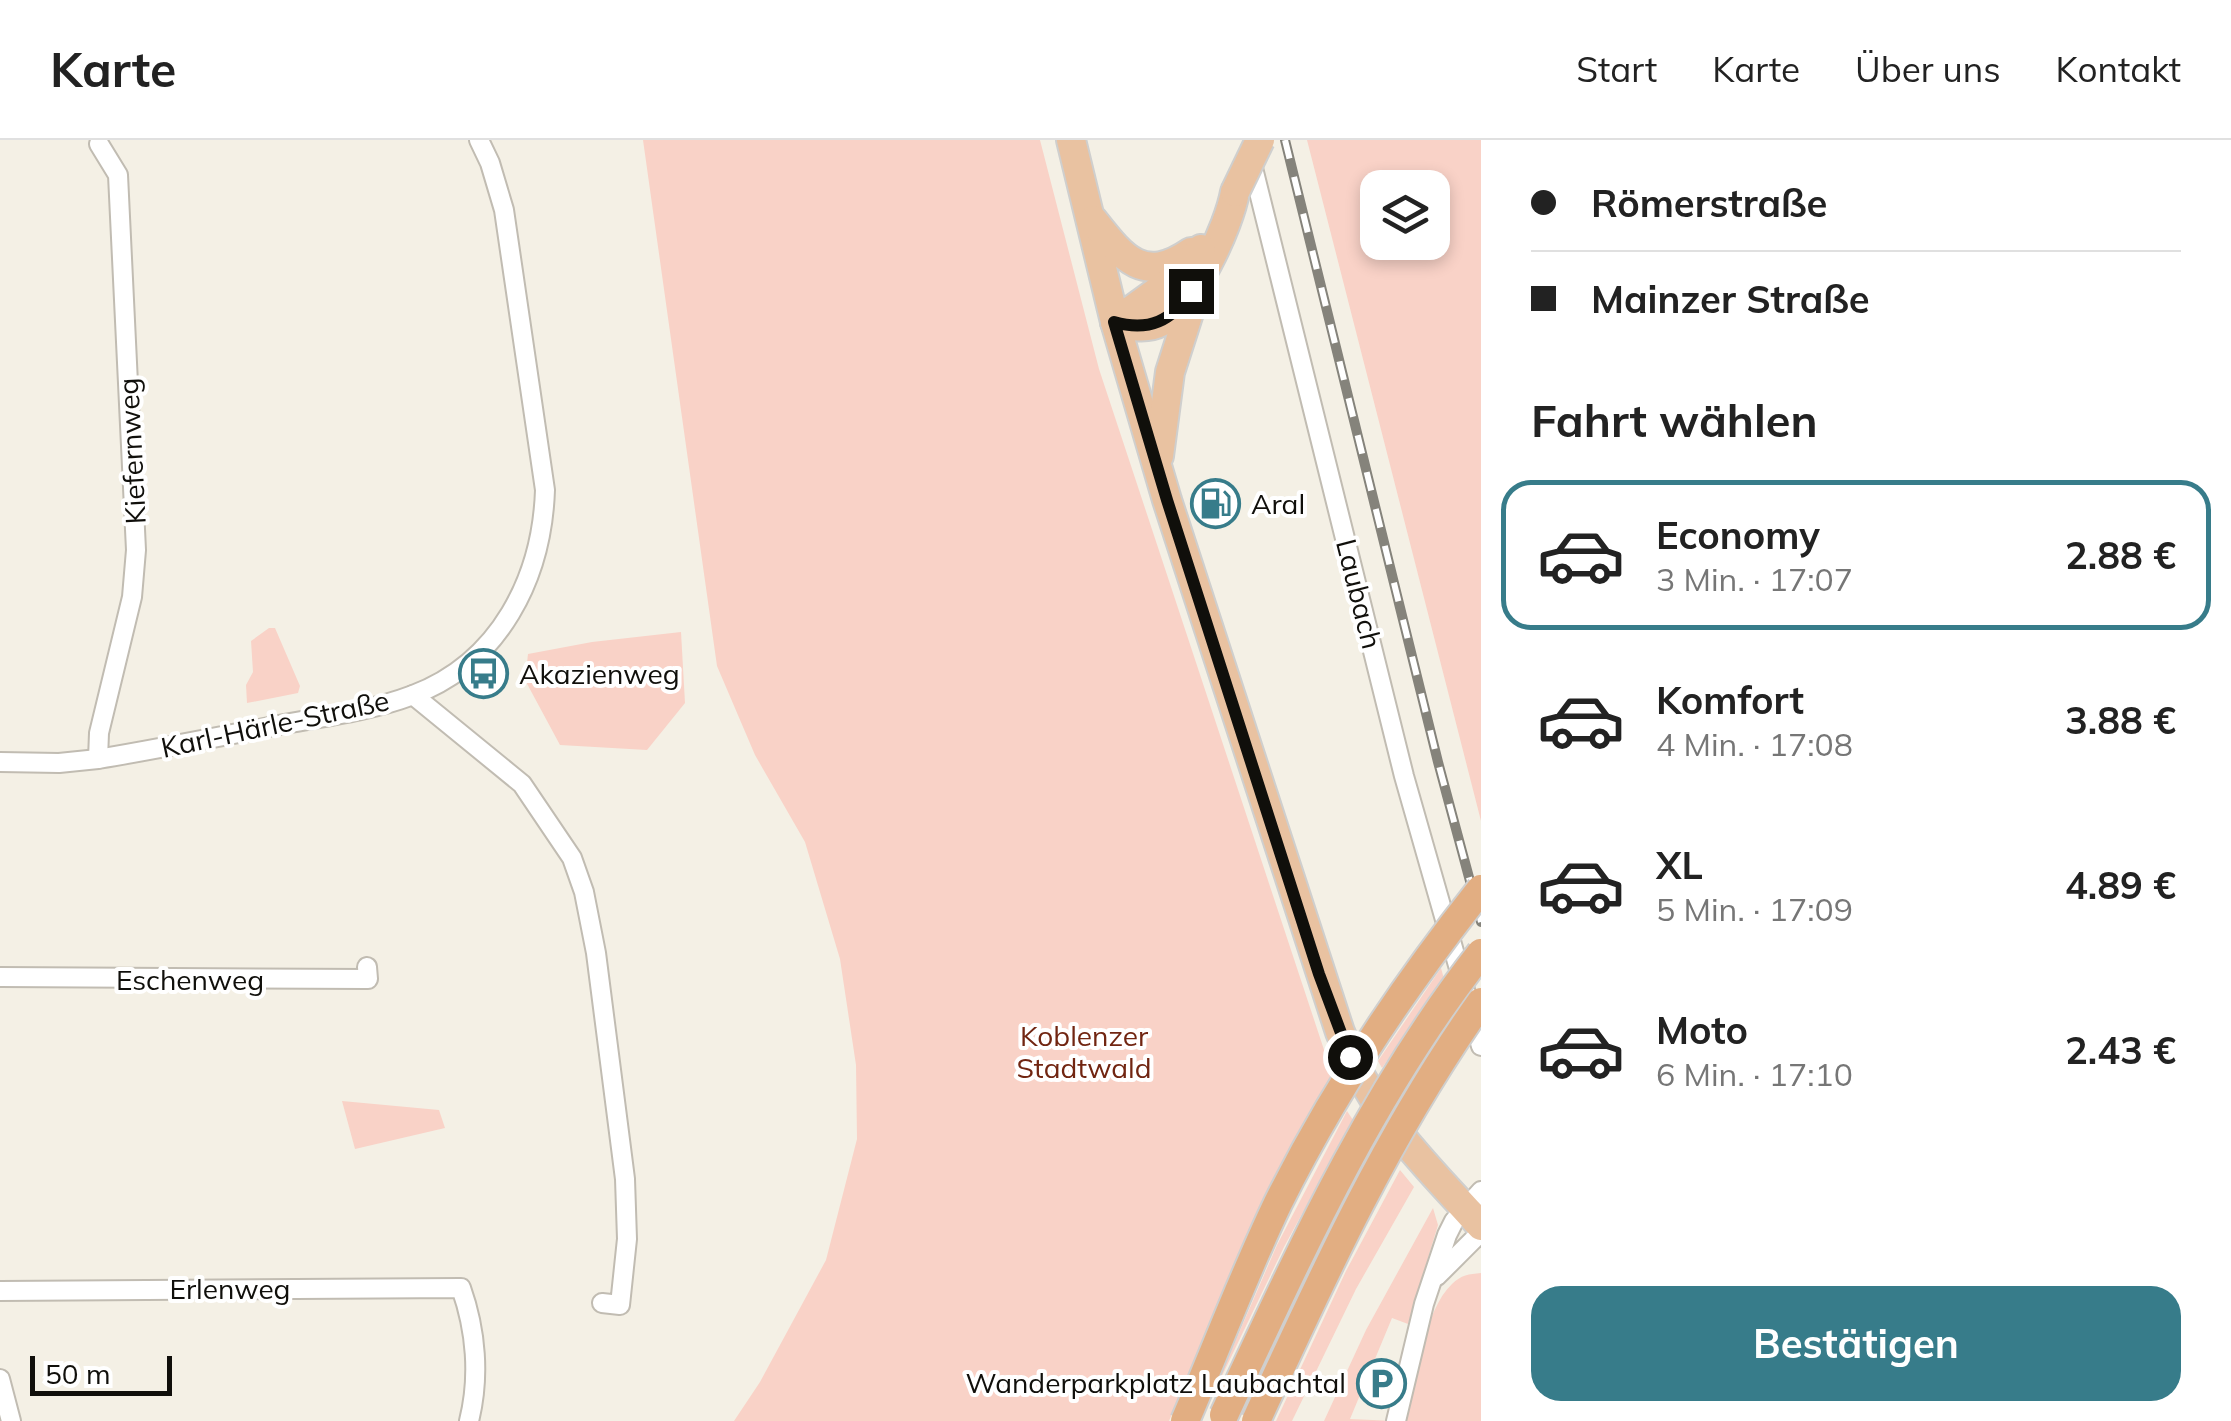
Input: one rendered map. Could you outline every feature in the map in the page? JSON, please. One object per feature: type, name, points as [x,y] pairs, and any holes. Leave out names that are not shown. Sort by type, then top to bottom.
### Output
[{"type":"highway","points":[[1185,1421],[1278,1205],[1315,1135],[1439,942],[1481,889]]},
{"type":"highway","points":[[1224,1415],[1312,1227],[1374,1110],[1412,1048],[1481,953]]},
{"type":"highway","points":[[1256,1421],[1370,1180],[1430,1077],[1481,1002]]},
{"type":"main road","points":[[1071,140],[1114,322],[1157,467],[1319,974],[1350,1057],[1376,1106],[1477,1214]]},
{"type":"main road","points":[[1114,322],[1178,277],[1205,243],[1260,140]]},
{"type":"main road","points":[[1114,322],[1143,327],[1160,322],[1179,307],[1230,214],[1235,192]]},
{"type":"main road","points":[[1087,212],[1120,252],[1142,267],[1171,265],[1205,243]]},
{"type":"main road","points":[[1157,467],[1170,372],[1192,306],[1196,281]]},
{"type":"street","name":"Karl-Härle-Straße","points":[[0,762],[98,759],[348,712],[413,695],[448,678],[492,642],[530,578],[544,523],[542,456],[504,210],[479,140]]},
{"type":"street","name":"Laubach","points":[[1246,140],[1433,886],[1481,1046]]},
{"type":"street","name":"Kiefernweg","points":[[98,759],[99,733],[132,596],[136,550],[118,175],[99,144]]},
{"type":"street","points":[[413,695],[522,784],[572,858],[584,892],[596,953],[626,1179],[627,1239],[620,1304],[602,1303]]},
{"type":"street","name":"Eschenweg","points":[[0,977],[333,980],[368,979],[367,968]]},
{"type":"street","points":[[1396,1421],[1447,1235],[1477,1214]]},
{"type":"street","points":[[1433,1280],[1477,1214]]},
{"type":"street","name":"Erlenweg","points":[[0,1291],[461,1288],[472,1320],[474,1347],[469,1421]]},
{"type":"street","points":[[0,1379],[10,1421]]},
{"type":"green space","name":"Koblenzer Stadtwald","points":[[643,140],[1040,140],[1099,369],[1333,1077],[1241,1250],[1169,1421],[734,1421],[760,1382],[826,1260],[857,1139],[856,1065],[840,959],[805,842],[755,755],[717,666]]},
{"type":"green space","points":[[1307,140],[1481,140],[1481,821]]},
{"type":"green space","points":[[275,628],[300,686],[298,693],[247,703],[246,685],[253,672],[251,641]]},
{"type":"green space","points":[[681,632],[685,703],[647,750],[560,745],[525,680],[528,654]]},
{"type":"green space","points":[[1441,968],[1444,979],[1382,1068],[1378,1061]]},
{"type":"green space","points":[[342,1101],[439,1110],[445,1128],[355,1149]]},
{"type":"green space","points":[[1347,1111],[1353,1120],[1284,1247],[1206,1409],[1277,1245]]},
{"type":"green space","points":[[1400,1170],[1414,1187],[1356,1289],[1292,1421],[1276,1421],[1346,1271]]},
{"type":"green space","points":[[1433,1208],[1438,1225],[1408,1324],[1392,1318],[1350,1419],[1395,1421],[1324,1421],[1366,1330]]},
{"type":"green space","points":[[1481,1273],[1481,1421],[1405,1421],[1421,1348],[1434,1311],[1455,1281]]},
{"type":"railway","points":[[1285,140],[1481,922]]},
{"type":"place","name":"Aral","points":[[1216,504]]},
{"type":"place","name":"Akazienweg","points":[[484,674]]},
{"type":"place","name":"Wanderparkplatz Laubachtal","points":[[1381,1383]]},
{"type":"route","points":[[1191,291],[1160,322],[1143,327],[1114,322],[1319,974],[1350,1057]]}]
